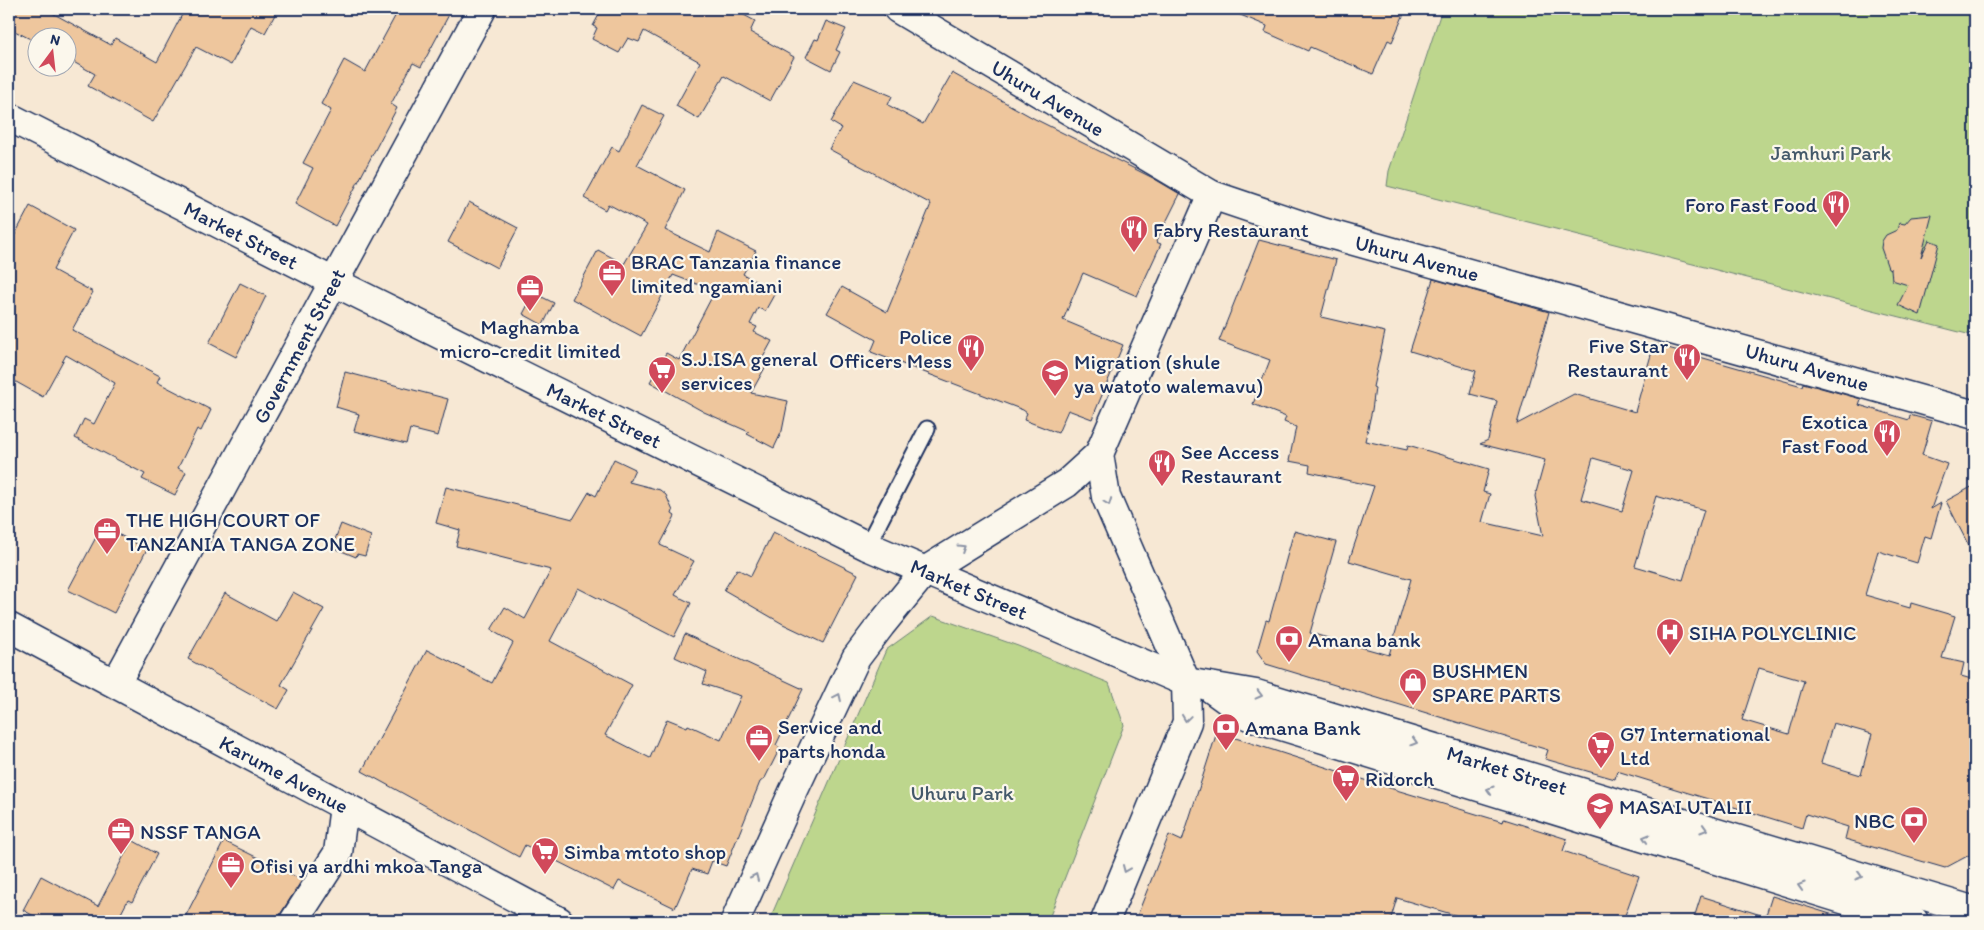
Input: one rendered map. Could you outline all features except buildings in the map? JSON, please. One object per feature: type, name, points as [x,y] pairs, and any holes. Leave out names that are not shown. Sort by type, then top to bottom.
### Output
[{"type":"street","name":"Government Street","points":[[116,683],[482,9]]},
{"type":"street","name":"Uhuru Avenue","points":[[898,9],[1212,195],[1322,232],[1975,415]]},
{"type":"street","name":"Market Street","points":[[9,117],[334,282],[867,546],[1198,685],[1249,716],[1914,921]]},
{"type":"street","points":[[735,921],[856,658],[925,571],[1067,483],[1099,454],[1212,195]]},
{"type":"street","points":[[1099,454],[1106,497],[1198,685],[1187,722],[1105,921]]},
{"type":"street","name":"Karume Avenue","points":[[9,627],[559,921]]},
{"type":"street","name":"Market Street","points":[[1198,685],[1256,694],[1975,911]]},
{"type":"street","points":[[294,921],[338,853],[344,806]]},
{"type":"lane","points":[[867,546],[927,429]]},
{"type":"green space","name":"Jamhuri Park","points":[[1442,9],[1975,9],[1975,336],[1387,186],[1389,171]]},
{"type":"green space","name":"Uhuru Park","points":[[933,616],[1018,646],[1109,683],[1124,725],[1048,921],[769,921],[886,650]]},
{"type":"place","name":"Foro Fast Food","points":[[1836,228]]},
{"type":"place","name":"Fabry Restaurant","points":[[1134,253]]},
{"type":"place","name":"BRAC Tanzania finance limited ngamiani","points":[[612,297]]},
{"type":"place","name":"Maghamba micro-credit limited","points":[[530,312]]},
{"type":"place","name":"Police Officers Mess","points":[[971,372]]},
{"type":"place","name":"Five Star Restaurant","points":[[1687,381]]},
{"type":"place","name":"S.J.ISA general services","points":[[662,394]]},
{"type":"place","name":"Migration (shule ya watoto walemavu)","points":[[1055,397]]},
{"type":"place","name":"Exotica Fast Food","points":[[1887,457]]},
{"type":"place","name":"See Access Restaurant","points":[[1162,487]]},
{"type":"place","name":"THE HIGH COURT OF TANZANIA TANGA ZONE","points":[[107,555]]},
{"type":"place","name":"SIHA POLYCLINIC","points":[[1670,656]]},
{"type":"place","name":"Amana bank","points":[[1289,663]]},
{"type":"place","name":"BUSHMEN SPARE PARTS","points":[[1413,706]]},
{"type":"place","name":"Amana Bank","points":[[1226,751]]},
{"type":"place","name":"Service and parts honda","points":[[759,762]]},
{"type":"place","name":"G7 International Ltd","points":[[1601,769]]},
{"type":"place","name":"Ridorch","points":[[1346,802]]},
{"type":"place","name":"MASAI UTALII","points":[[1600,830]]},
{"type":"place","name":"NBC","points":[[1914,844]]},
{"type":"place","name":"NSSF TANGA","points":[[121,855]]},
{"type":"place","name":"Simba mtoto shop","points":[[545,875]]},
{"type":"place","name":"Ofisi ya ardhi mkoa Tanga","points":[[231,889]]}]
